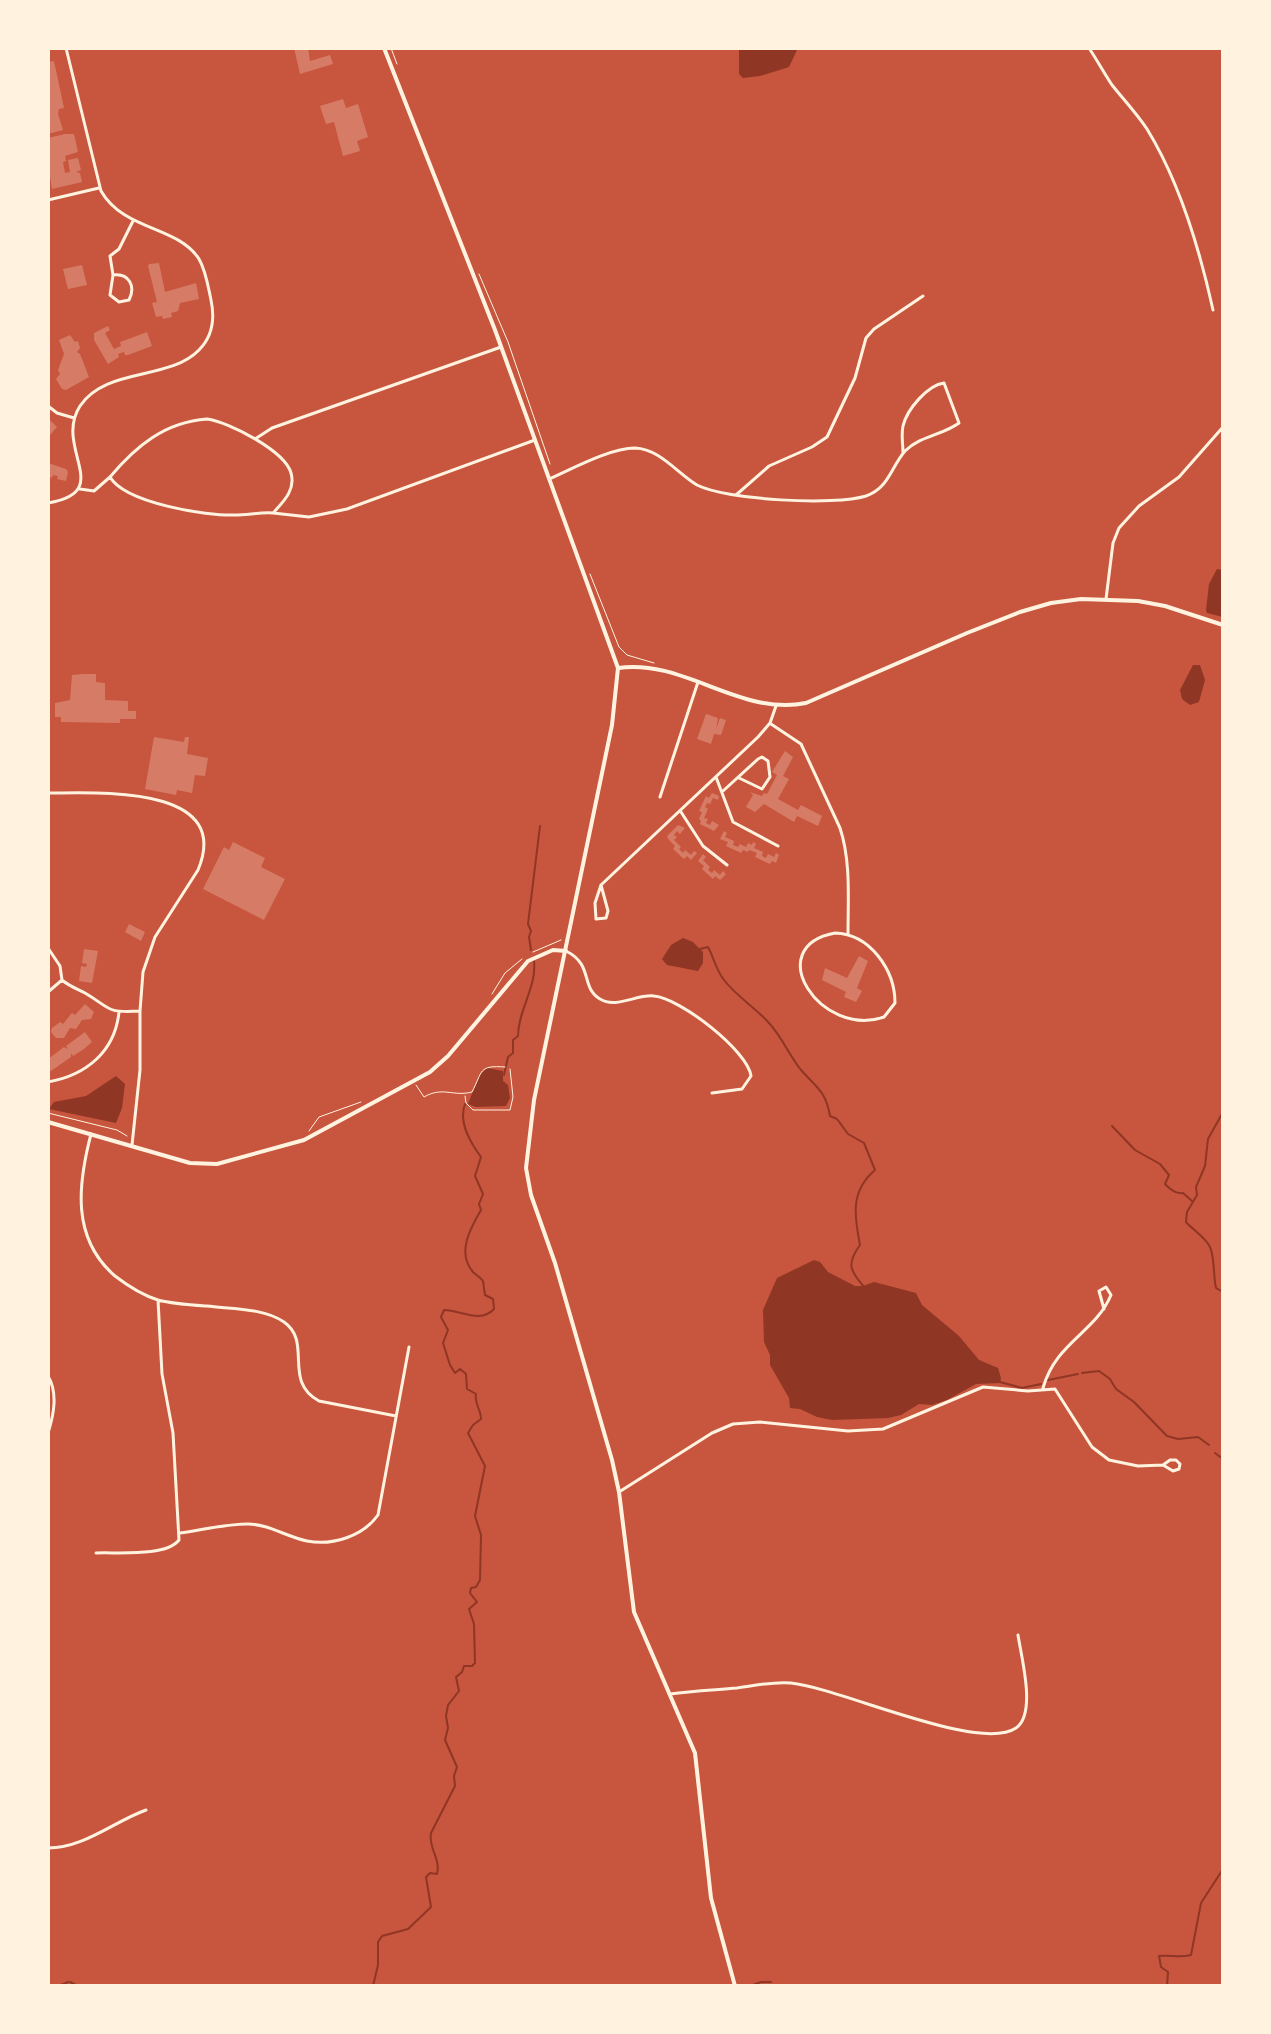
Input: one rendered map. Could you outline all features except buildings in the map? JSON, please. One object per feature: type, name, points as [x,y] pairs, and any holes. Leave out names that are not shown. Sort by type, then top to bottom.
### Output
[{"type":"main road","points":[[384,48],[501,347],[618,668],[612,725],[534,1100],[526,1168],[531,1196],[555,1263],[600,1415],[619,1492],[634,1612],[695,1753],[711,1898],[735,1986]]},
{"type":"main road","points":[[618,668],[653,667],[776,706],[806,703],[1020,612],[1067,600],[1138,601],[1165,606],[1223,625]]},
{"type":"main road","points":[[48,1122],[132,1142],[190,1163],[227,1162],[304,1140],[430,1072],[448,1056],[528,961],[553,950],[566,951]]},
{"type":"street","points":[[66,48],[99,187],[115,210],[185,245],[200,261],[213,307],[211,331],[205,343],[186,360],[114,382],[92,393],[74,418],[72,440],[81,474],[79,490]]},
{"type":"street","points":[[1089,48],[1158,149],[1190,228],[1213,310]]},
{"type":"street","points":[[48,200],[99,187]]},
{"type":"street","points":[[113,275],[122,275],[130,280],[132,289],[129,300],[119,302],[111,297],[113,275],[110,256],[119,249],[133,220]]},
{"type":"street","points":[[736,495],[769,466],[827,437],[855,378],[866,338],[874,329],[923,296]]},
{"type":"street","points":[[255,439],[272,428],[501,347]]},
{"type":"street","points":[[549,479],[612,453],[635,448],[656,454],[701,487],[736,495],[773,501],[864,497],[887,482],[903,453],[920,440],[959,423],[944,383],[930,389],[907,416],[903,428],[903,453]]},
{"type":"street","points":[[48,406],[57,413],[74,418]]},
{"type":"street","points":[[48,503],[68,499],[79,490],[94,491],[132,453],[158,433],[188,420],[207,419],[222,421],[255,439],[285,462],[291,471],[289,494],[273,513]]},
{"type":"street","points":[[1106,599],[1113,543],[1119,528],[1139,506],[1179,477],[1223,427]]},
{"type":"street","points":[[110,477],[114,484],[128,493],[195,512],[237,515],[273,513],[309,517],[347,509],[535,440]]},
{"type":"street","points":[[660,797],[698,681]]},
{"type":"street","points":[[601,885],[608,911],[606,918],[601,920],[596,919],[594,912],[601,885],[681,812],[770,723],[776,706]]},
{"type":"street","points":[[770,723],[801,744],[840,828],[847,866],[848,934]]},
{"type":"street","points":[[723,791],[758,759],[762,757],[768,761],[770,777],[762,789],[739,778]]},
{"type":"street","points":[[716,777],[733,822],[778,846]]},
{"type":"street","points":[[48,793],[116,794],[163,801],[188,812],[202,833],[203,858],[198,870],[165,919],[147,957],[141,989],[140,1070],[132,1142]]},
{"type":"street","points":[[681,812],[703,846],[727,865]]},
{"type":"street","points":[[848,934],[874,950],[887,971],[895,993],[895,1003],[891,1012],[884,1017],[868,1020],[838,1015],[818,1003],[805,983],[800,971],[806,947],[823,935],[848,934]]},
{"type":"street","points":[[48,948],[60,966],[62,980]]},
{"type":"street","points":[[566,951],[581,962],[589,985],[599,999],[610,1002],[660,997],[692,1011],[745,1061],[751,1076],[746,1085],[733,1091],[712,1093]]},
{"type":"street","points":[[62,980],[105,1009],[140,1011]]},
{"type":"street","points":[[48,992],[62,980]]},
{"type":"street","points":[[48,1082],[62,1080],[101,1055],[114,1037],[119,1012]]},
{"type":"street","points":[[91,1134],[80,1199],[85,1234],[98,1258],[110,1271],[140,1293],[158,1300],[268,1314],[280,1319],[294,1332],[299,1356],[299,1379],[310,1396],[319,1401],[396,1416]]},
{"type":"street","points":[[1043,1388],[1059,1354],[1104,1309],[1111,1295],[1106,1287],[1099,1291],[1104,1309]]},
{"type":"street","points":[[96,1553],[161,1550],[173,1548],[179,1540],[172,1422],[160,1352],[158,1300]]},
{"type":"street","points":[[180,1533],[246,1524],[260,1525],[310,1542],[343,1539],[369,1527],[378,1515],[409,1347]]},
{"type":"street","points":[[48,1376],[55,1398],[48,1433]]},
{"type":"street","points":[[619,1492],[712,1433],[733,1424],[760,1422],[868,1431],[901,1422],[983,1387],[1057,1391],[1092,1447],[1109,1460],[1138,1466],[1163,1465]]},
{"type":"street","points":[[670,1694],[791,1683],[837,1693],[951,1729],[982,1734],[1009,1731],[1017,1728],[1026,1711],[1018,1635]]},
{"type":"street","points":[[48,1848],[84,1840],[146,1810]]},
{"type":"path","points":[[588,567],[619,647],[627,655],[662,665]]},
{"type":"path","points":[[490,997],[511,967],[547,944],[568,940]]},
{"type":"path","points":[[414,1081],[424,1097],[435,1090],[465,1094],[472,1092],[482,1069],[487,1066],[505,1067]]},
{"type":"path","points":[[465,1094],[466,1103],[473,1110],[510,1110],[513,1097],[510,1069]]},
{"type":"path","points":[[308,1133],[319,1117],[369,1100]]},
{"type":"path","points":[[48,1113],[117,1130],[132,1142]]},
{"type":"shaded area","points":[[739,48],[798,48],[789,67],[743,78],[739,74]]},
{"type":"shaded area","points":[[1217,569],[1223,570],[1223,617],[1206,610],[1209,584]]},
{"type":"shaded area","points":[[1193,665],[1200,665],[1205,680],[1199,702],[1190,705],[1182,699],[1180,690]]},
{"type":"shaded area","points":[[683,938],[693,942],[703,952],[703,963],[698,971],[667,965],[662,959],[671,945]]},
{"type":"shaded area","points":[[487,1068],[503,1071],[503,1081],[508,1085],[510,1098],[506,1106],[476,1107],[468,1104],[479,1076]]},
{"type":"shaded area","points":[[116,1076],[125,1084],[122,1108],[116,1123],[49,1109],[54,1102],[86,1096]]},
{"type":"shaded area","points":[[814,1260],[828,1272],[855,1286],[874,1282],[916,1293],[922,1305],[959,1336],[979,1360],[998,1368],[1000,1383],[976,1384],[947,1400],[932,1405],[919,1404],[901,1415],[888,1418],[832,1420],[790,1408],[789,1398],[770,1365],[770,1355],[764,1342],[763,1310],[777,1278]]},
{"type":"waterway","points":[[531,950],[528,924],[540,826]]},
{"type":"waterway","points":[[700,949],[708,947],[724,980],[774,1028],[801,1070],[823,1095],[830,1116],[837,1119],[848,1134],[864,1143],[875,1170],[861,1187],[858,1196],[856,1215],[860,1245],[851,1262],[853,1272],[865,1288]]},
{"type":"waterway","points":[[504,1075],[533,980],[534,961]]},
{"type":"waterway","points":[[373,1986],[378,1965],[378,1942],[382,1936],[408,1929],[431,1907],[426,1877],[430,1873],[437,1874],[438,1869],[431,1833],[455,1786],[457,1767],[445,1740],[448,1728],[446,1716],[448,1705],[459,1691],[456,1677],[464,1666],[475,1663],[474,1624],[469,1609],[477,1602],[470,1593],[471,1588],[476,1587],[480,1580],[481,1535],[475,1516],[485,1466],[468,1433],[481,1415],[476,1394],[467,1389],[466,1374],[460,1369],[455,1373],[450,1365],[443,1343],[448,1330],[441,1317],[444,1310],[477,1316],[494,1309],[493,1299],[485,1295],[483,1281],[468,1265],[466,1257],[467,1240],[481,1210],[479,1204],[483,1194],[475,1176],[481,1157],[464,1125],[465,1104]]},
{"type":"waterway","points":[[1223,1112],[1208,1139],[1205,1166],[1186,1222],[1210,1247],[1216,1288],[1223,1292]]},
{"type":"waterway","points":[[1112,1126],[1135,1150],[1160,1164],[1169,1175],[1167,1186],[1192,1201]]},
{"type":"waterway","points":[[1082,1373],[1099,1371],[1110,1379],[1116,1389],[1134,1402],[1167,1436],[1178,1439],[1198,1437],[1209,1445]]},
{"type":"waterway","points":[[1048,1380],[1078,1374]]},
{"type":"waterway","points":[[1000,1382],[1022,1388],[1041,1384]]},
{"type":"waterway","points":[[1215,1453],[1223,1459]]},
{"type":"waterway","points":[[1167,1986],[1168,1972],[1161,1967],[1159,1956],[1191,1955],[1201,1903],[1223,1869]]},
{"type":"waterway","points":[[48,1985],[68,1982]]},
{"type":"waterway","points":[[70,1982],[78,1986]]},
{"type":"waterway","points":[[750,1986],[771,1982]]}]
